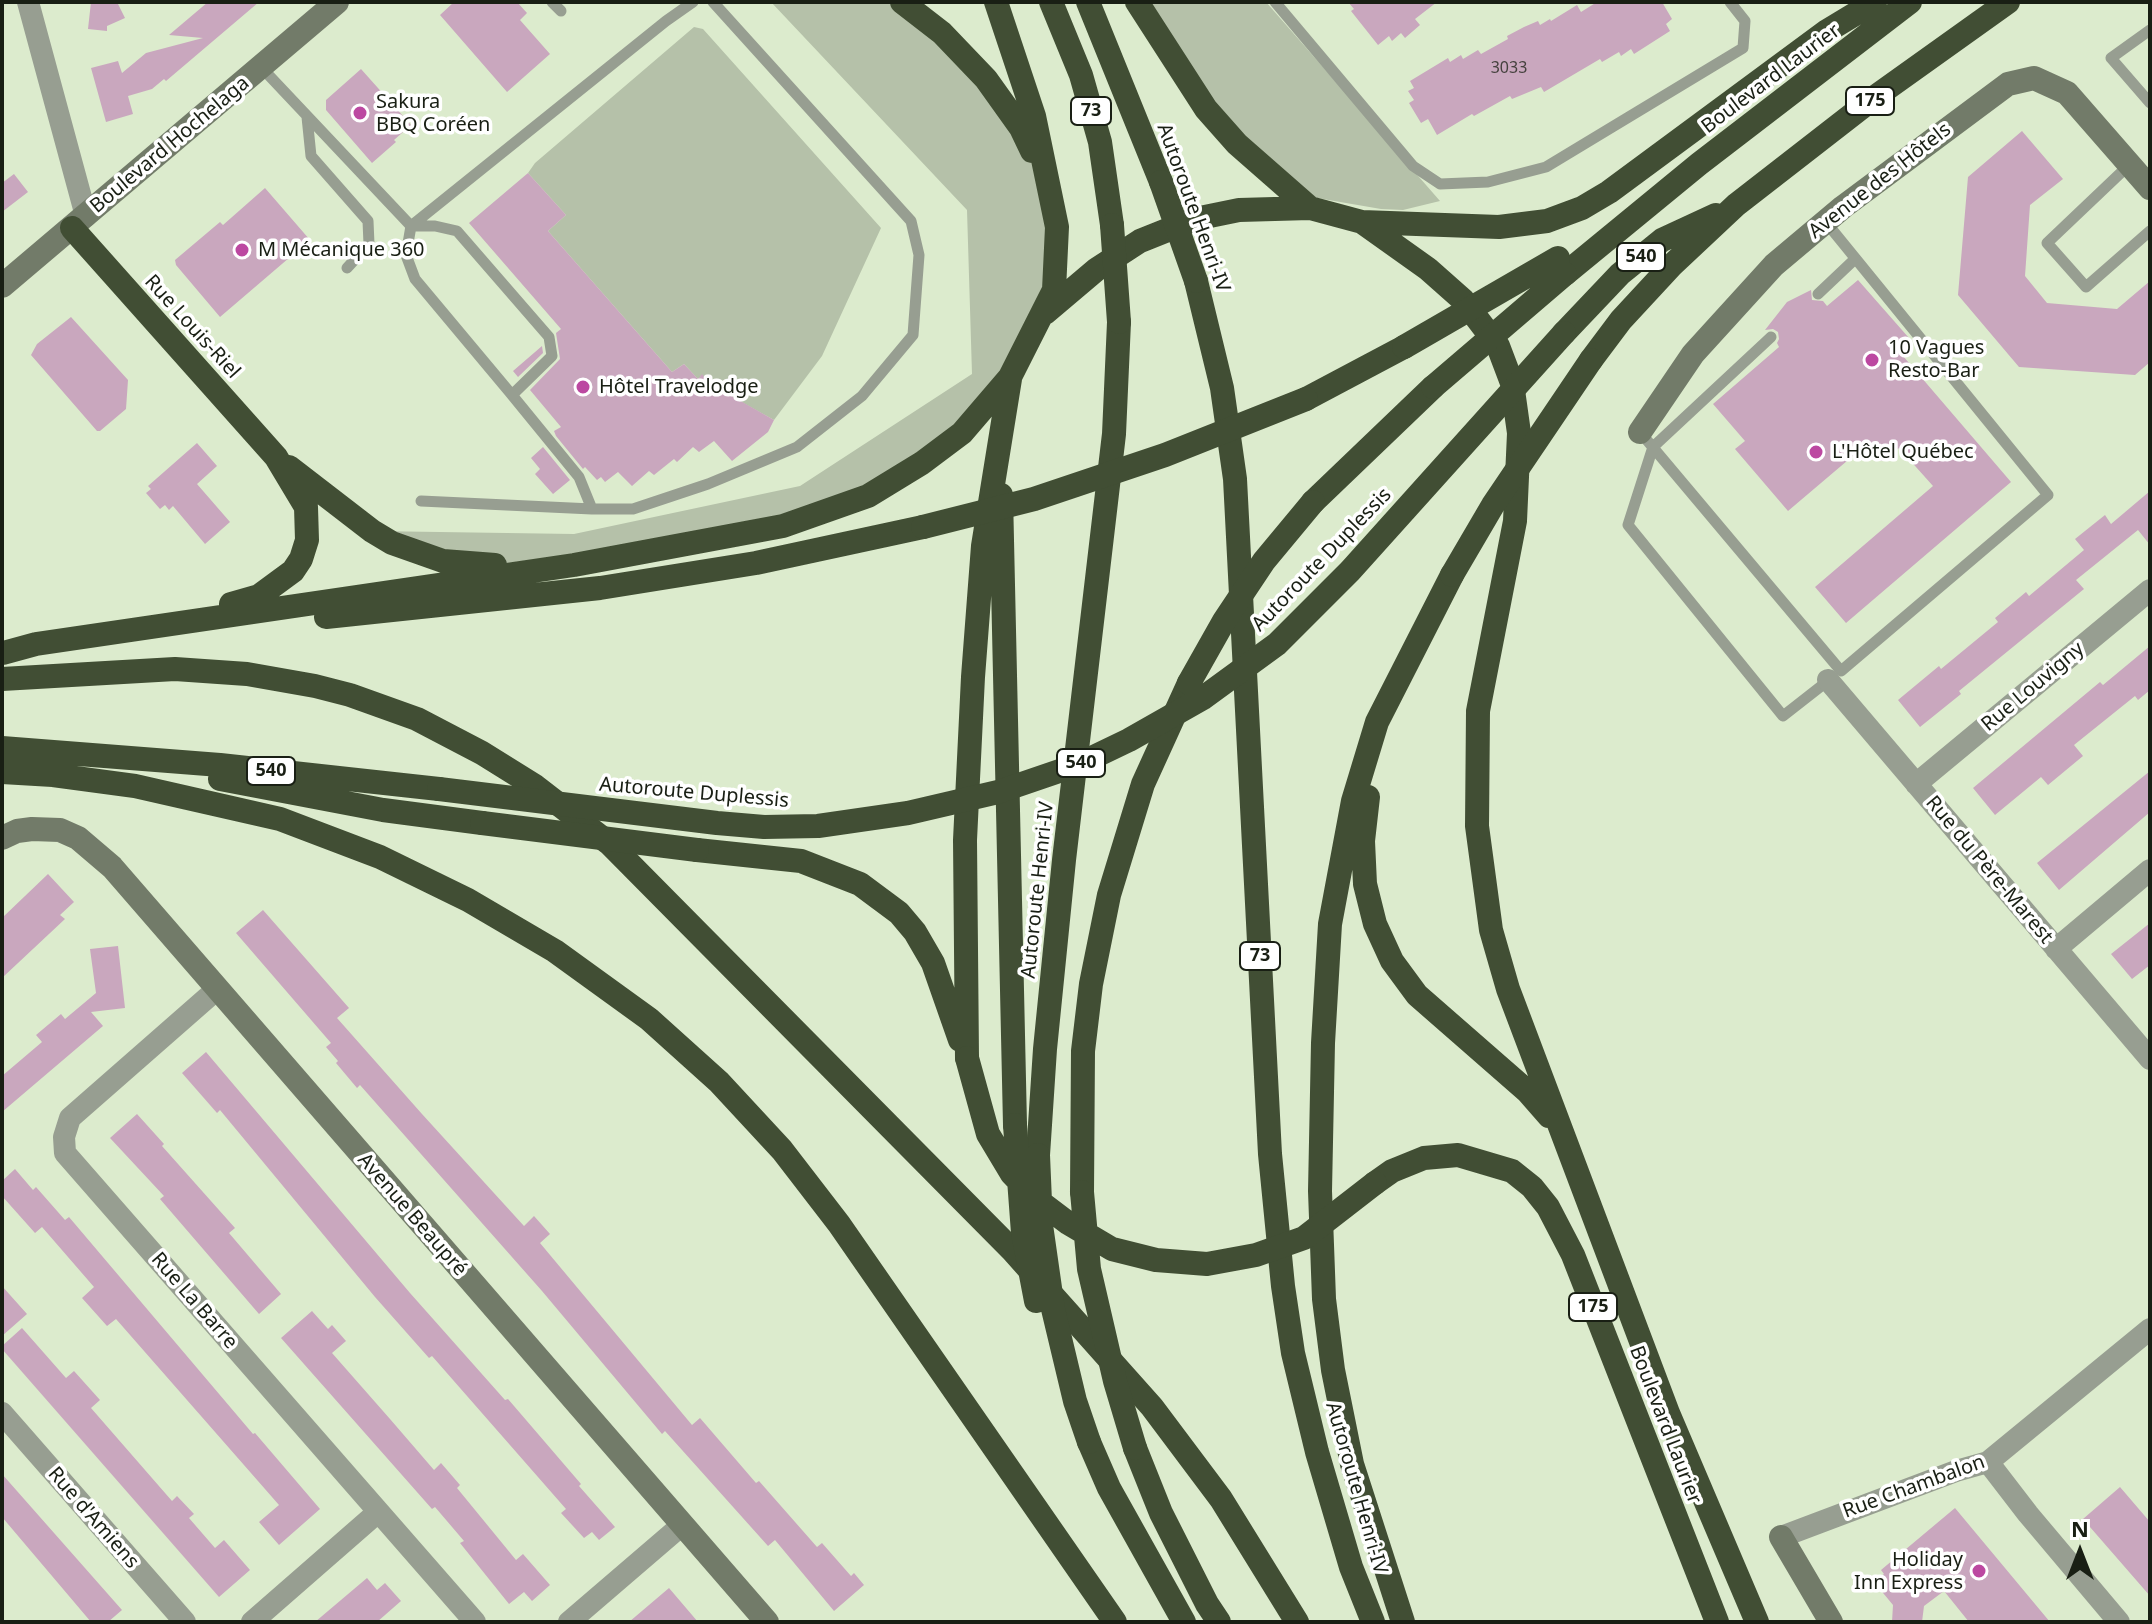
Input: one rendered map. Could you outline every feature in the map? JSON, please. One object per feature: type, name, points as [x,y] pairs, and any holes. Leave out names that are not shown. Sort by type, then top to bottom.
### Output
[{"type":"highway","points":[[902,2],[942,33],[986,79],[1021,128],[1048,181]]},
{"type":"highway","points":[[2,653],[36,644],[574,565],[783,526],[868,496],[922,463],[962,433],[1010,377],[1054,290],[1057,227],[1048,181],[1034,116],[996,2]]},
{"type":"highway","name":"Autoroute Henri-IV","points":[[1051,2],[1081,75],[1100,142],[1112,225],[1119,322],[1114,434],[1064,860],[1044,1062],[1038,1155],[1041,1225],[1053,1309],[1075,1401],[1089,1442],[1109,1488],[1184,1622]]},
{"type":"highway","name":"Autoroute Henri-IV","points":[[1088,2],[1161,182],[1196,281],[1222,388],[1235,479],[1270,1154],[1283,1286],[1293,1353],[1317,1452],[1351,1567],[1373,1622]]},
{"type":"highway","points":[[1137,2],[1206,109],[1237,144],[1310,208]]},
{"type":"highway","points":[[1039,318],[1097,269],[1140,241],[1195,219],[1239,210],[1310,208],[1362,222],[1499,227],[1547,221],[1582,208],[1646,165],[1827,31],[1875,2]]},
{"type":"highway","name":"Boulevard Laurier","points":[[1561,266],[1910,2]]},
{"type":"highway","name":"175","points":[[1736,205],[1875,97],[2008,2]]},
{"type":"highway","points":[[1403,1622],[1352,1464],[1333,1370],[1324,1299],[1320,1191],[1323,1043],[1330,924],[1353,801],[1377,722],[1452,575],[1493,505],[1621,320],[1736,205]]},
{"type":"highway","name":"Autoroute Duplessis","points":[[2,748],[220,765],[764,827],[818,826],[908,813],[983,796],[1077,765],[1129,740],[1203,698],[1277,644],[1350,571],[1620,274],[1662,240],[1736,205]]},
{"type":"highway","name":"Rue Louis-Riel","points":[[79,222],[276,457]]},
{"type":"highway","points":[[1362,222],[1428,269],[1463,300],[1498,346],[1512,383],[1519,433],[1519,482],[1510,552],[1478,711],[1477,826],[1491,930],[1508,989],[1586,1195]]},
{"type":"highway","points":[[1219,1622],[1161,1513],[1135,1448],[1115,1381],[1089,1269],[1082,1192],[1083,1051],[1091,984],[1106,910],[1143,784],[1189,683],[1224,621],[1264,561],[1313,502],[1561,266]]},
{"type":"highway","name":"540","points":[[2,653],[600,588],[756,563],[923,527],[1034,499],[1165,455],[1306,399],[1561,266]]},
{"type":"highway","points":[[967,1058],[965,840],[973,677],[983,546],[1010,377]]},
{"type":"highway","points":[[998,449],[1004,551],[1015,1125],[1023,1233],[1041,1323],[1054,1365],[1075,1401]]},
{"type":"highway","points":[[276,457],[372,531],[417,554],[458,564],[574,565]]},
{"type":"highway","points":[[140,629],[259,596],[293,571],[307,540],[306,507],[276,457]]},
{"type":"highway","points":[[1408,658],[1368,794],[1363,841],[1365,884],[1375,924],[1392,961],[1417,995],[1528,1092],[1551,1119],[1586,1195]]},
{"type":"highway","points":[[2,679],[175,669],[213,670],[304,684],[350,695],[417,719],[482,753],[535,786],[610,844],[1012,1250],[1152,1407],[1221,1499],[1297,1622]]},
{"type":"highway","points":[[104,757],[383,810],[801,861],[860,884],[899,913],[915,932],[933,963],[967,1058]]},
{"type":"highway","points":[[2,772],[135,786],[226,805],[280,819],[380,857],[468,900],[555,951],[649,1019],[719,1082],[782,1150],[839,1224],[1115,1622]]},
{"type":"highway","name":"Boulevard Laurier","points":[[967,1058],[988,1134],[1012,1174],[1035,1198],[1068,1223],[1112,1249],[1156,1260],[1207,1264],[1256,1255],[1304,1238],[1392,1171],[1424,1158],[1458,1155],[1512,1171],[1532,1187],[1548,1207],[1573,1255],[1714,1622]]},
{"type":"highway","name":"Boulevard Laurier","points":[[1586,1195],[1668,1413],[1757,1622]]},
{"type":"street","name":"Rue Louis-Riel","points":[[28,2],[79,222]]},
{"type":"street","name":"Boulevard Hochelaga","points":[[2,286],[337,2]]},
{"type":"street","name":"Avenue des Hôtels","points":[[1646,440],[1673,380],[1714,328],[1774,265],[1825,221],[1997,90],[2019,80],[2034,78],[2067,93],[2150,188]]},
{"type":"street","name":"Rue Louvigny","points":[[1916,784],[2150,590]]},
{"type":"street","name":"Rue du Père-Marest","points":[[1834,676],[1916,784],[2150,1059]]},
{"type":"street","name":"Avenue Beaupré","points":[[2,838],[17,831],[45,828],[60,830],[93,848],[767,1622]]},
{"type":"street","points":[[2056,949],[2150,870]]},
{"type":"street","name":"Rue La Barre","points":[[216,990],[70,1118],[64,1137],[65,1153],[475,1622]]},
{"type":"street","name":"Rue Chambalon","points":[[1781,1537],[1956,1471],[1988,1462],[2150,1329]]},
{"type":"street","name":"Rue d'Amiens","points":[[2,1413],[185,1622]]},
{"type":"street","points":[[1988,1462],[2119,1622]]},
{"type":"street","points":[[252,1622],[378,1512]]},
{"type":"street","points":[[569,1622],[682,1525]]},
{"type":"street","points":[[1781,1537],[1831,1622]]},
{"type":"lane","points":[[592,509],[579,477],[415,279],[406,255],[411,226],[693,2]]},
{"type":"lane","points":[[421,501],[633,509],[708,484],[797,447],[862,396],[913,335],[919,255],[911,221],[713,2]]},
{"type":"lane","points":[[1275,2],[1413,166],[1440,184],[1488,182],[1546,167],[1743,48],[1745,21],[1730,2]]},
{"type":"lane","points":[[2150,30],[2111,58],[2150,103]]},
{"type":"lane","points":[[261,67],[411,226],[435,226],[457,231],[549,337],[552,356],[512,395]]},
{"type":"lane","points":[[307,116],[311,156],[368,221],[369,244],[347,268]]},
{"type":"lane","points":[[2130,165],[2047,243],[2086,287],[2150,231]]},
{"type":"lane","points":[[1771,337],[1646,440],[1628,525],[1783,716],[2048,495],[1825,221]]},
{"type":"lane","points":[[1818,294],[1855,259]]},
{"type":"lane","points":[[1646,440],[1834,676]]},
{"type":"green space","points":[[771,2],[902,2],[923,17],[1030,147],[1056,266],[1010,377],[922,463],[783,526],[493,565],[372,531],[574,534],[800,486],[972,374],[967,210]]},
{"type":"green space","points":[[1137,2],[1266,2],[1440,201],[1403,210],[1317,198],[1264,170]]},
{"type":"green space","points":[[694,27],[703,29],[881,228],[822,356],[774,420],[718,389],[716,392],[702,375],[698,379],[684,364],[672,372],[548,231],[566,215],[528,173],[535,163]]},
{"type":"building","points":[[91,2],[117,2],[125,18],[107,26],[107,31],[88,29]]},
{"type":"building","points":[[208,2],[259,2],[166,81],[164,79],[152,89],[128,96],[133,114],[106,122],[91,68],[118,61],[122,73],[146,53],[203,38],[169,35]]},
{"type":"building","points":[[454,2],[517,2],[527,13],[520,20],[550,54],[507,92],[440,15]]},
{"type":"building","points":[[1348,2],[1437,2],[1415,19],[1420,25],[1405,38],[1401,33],[1392,41],[1389,36],[1378,45],[1351,11],[1354,9]]},
{"type":"building","points":[[1597,2],[1662,2],[1672,19],[1666,24],[1670,31],[1634,54],[1631,49],[1621,56],[1619,52],[1602,62],[1600,59],[1544,92],[1541,87],[1512,99],[1510,96],[1437,135],[1428,119],[1421,123],[1409,103],[1414,100],[1408,91],[1414,88],[1410,81],[1448,58],[1450,62],[1461,55],[1463,59],[1478,50],[1481,54],[1524,27],[1538,21],[1540,25],[1551,21],[1577,5],[1581,12]]},
{"type":"building","points":[[361,69],[411,125],[372,163],[326,110],[326,100]]},
{"type":"building","points":[[2022,131],[2063,179],[2030,205],[2025,276],[2047,303],[2117,309],[2150,281],[2150,362],[2135,375],[2019,367],[1958,295],[1968,177]]},
{"type":"building","points":[[528,173],[566,215],[548,231],[672,372],[684,364],[698,379],[702,374],[709,383],[774,420],[768,432],[732,461],[714,441],[699,452],[693,447],[677,462],[674,459],[654,475],[649,471],[632,486],[618,472],[605,482],[601,477],[597,480],[585,467],[583,469],[556,436],[554,431],[561,427],[530,390],[560,359],[556,333],[561,329],[469,223]]},
{"type":"building","points":[[14,174],[28,192],[2,212],[2,183]]},
{"type":"building","name":"M Mécanique 360","points":[[265,188],[310,240],[220,317],[175,260],[220,222],[223,225]]},
{"type":"building","name":"L'Hôtel Québec","points":[[1858,280],[1909,338],[1897,349],[2011,482],[1846,623],[1815,587],[1933,486],[1899,448],[1884,461],[1854,455],[1788,511],[1735,449],[1745,441],[1713,404],[1779,347],[1778,332],[1765,330],[1787,302],[1811,290],[1812,300],[1823,301],[1827,306]]},
{"type":"building","points":[[71,317],[128,380],[126,409],[100,431],[31,355],[37,344]]},
{"type":"building","points":[[542,346],[543,353],[518,377],[513,371]]},
{"type":"building","points":[[197,443],[217,466],[197,484],[230,522],[205,544],[173,506],[169,510],[165,505],[160,509],[146,493],[151,489],[148,486]]},
{"type":"building","points":[[543,447],[570,480],[553,494],[535,474],[540,469],[531,458]]},
{"type":"building","points":[[2150,491],[2150,545],[2138,530],[2076,580],[2084,589],[1959,691],[1961,694],[1920,727],[1898,700],[1998,622],[1995,618],[2026,592],[2029,596],[2084,550],[2075,539],[2105,515],[2111,524]]},
{"type":"building","points":[[2150,646],[2150,690],[2138,700],[2135,696],[2074,745],[2083,756],[2048,785],[2041,777],[1995,815],[1973,788],[2100,682],[2103,685]]},
{"type":"building","points":[[2150,771],[2150,812],[2059,890],[2037,863]]},
{"type":"building","points":[[48,874],[74,902],[60,915],[65,919],[2,978],[2,918]]},
{"type":"building","points":[[263,910],[349,1008],[337,1018],[422,1114],[524,1226],[534,1216],[550,1234],[540,1243],[692,1425],[700,1418],[817,1547],[822,1543],[851,1576],[854,1573],[864,1585],[834,1611],[775,1540],[768,1546],[665,1431],[662,1434],[542,1291],[360,1085],[357,1088],[336,1063],[338,1061],[326,1047],[331,1043],[236,933]]},
{"type":"building","points":[[2150,923],[2150,965],[2132,979],[2111,954]]},
{"type":"building","points":[[118,946],[125,1008],[91,1012],[103,1026],[2,1112],[2,1076],[42,1042],[36,1035],[61,1014],[65,1019],[96,993],[90,949]]},
{"type":"building","points":[[206,1052],[410,1293],[505,1400],[508,1399],[615,1527],[599,1540],[592,1532],[584,1538],[561,1513],[566,1509],[432,1356],[429,1358],[375,1297],[220,1110],[217,1113],[182,1073]]},
{"type":"building","points":[[137,1114],[235,1228],[229,1233],[281,1294],[259,1314],[160,1199],[164,1196],[110,1138]]},
{"type":"building","points":[[15,1169],[65,1220],[69,1217],[320,1509],[279,1545],[259,1522],[279,1505],[116,1319],[107,1326],[82,1298],[94,1287],[42,1227],[35,1233],[2,1196],[2,1181]]},
{"type":"building","points":[[2,1286],[27,1314],[2,1336]]},
{"type":"building","points":[[312,1311],[328,1329],[332,1325],[346,1341],[332,1353],[434,1470],[441,1463],[460,1485],[457,1488],[516,1560],[523,1554],[550,1585],[532,1601],[524,1592],[509,1604],[460,1543],[464,1541],[435,1507],[432,1509],[281,1338]]},
{"type":"building","points":[[22,1328],[66,1378],[74,1371],[100,1400],[91,1408],[172,1501],[177,1496],[194,1514],[189,1518],[215,1548],[224,1540],[250,1570],[219,1597],[2,1349]]},
{"type":"building","points":[[2,1474],[122,1610],[108,1622],[91,1622],[2,1517]]},
{"type":"building","points":[[2120,1487],[2150,1522],[2150,1596],[2083,1519]]},
{"type":"building","name":"Holiday Inn Express","points":[[1955,1508],[2050,1622],[1969,1622],[1944,1591],[1924,1606],[1922,1622],[1892,1622],[1893,1605],[1874,1582],[1884,1574],[1881,1570]]},
{"type":"building","points":[[367,1578],[377,1590],[385,1583],[401,1601],[377,1622],[315,1622]]},
{"type":"building","points":[[669,1588],[698,1622],[629,1622]]},
{"type":"place","name":"Sakura BBQ Coréen","points":[[360,113]]},
{"type":"place","name":"M Mécanique 360","points":[[242,250]]},
{"type":"place","name":"10 Vagues Resto-Bar","points":[[1872,360]]},
{"type":"place","name":"Hôtel Travelodge","points":[[583,387]]},
{"type":"place","name":"L'Hôtel Québec","points":[[1816,452]]},
{"type":"place","name":"Holiday Inn Express","points":[[1979,1571]]}]
